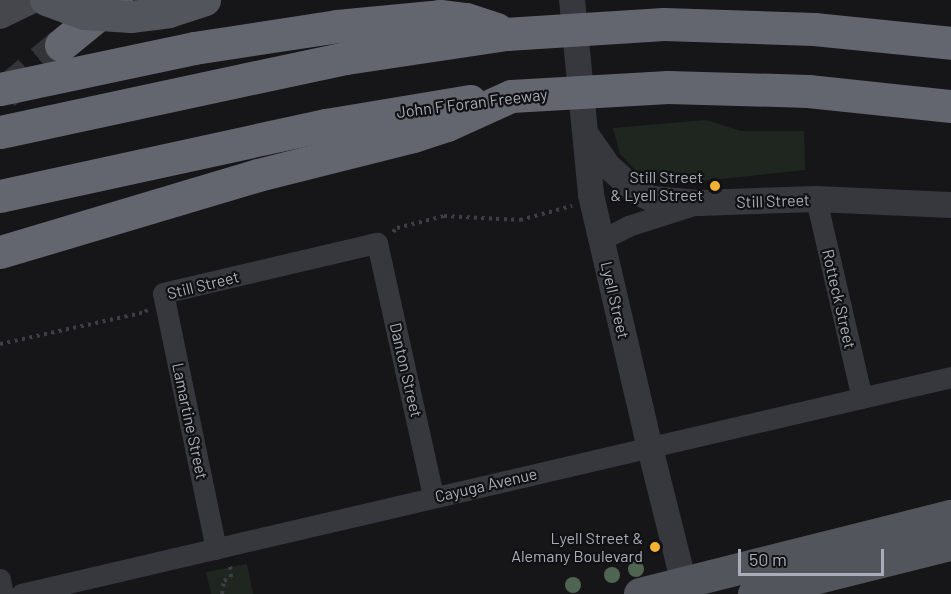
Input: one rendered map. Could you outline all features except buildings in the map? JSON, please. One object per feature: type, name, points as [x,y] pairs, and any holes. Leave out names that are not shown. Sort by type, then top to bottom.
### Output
[{"type":"highway","points":[[61,45],[116,0]]},
{"type":"highway","points":[[0,89],[194,48],[348,25],[440,16],[466,19],[506,34]]},
{"type":"highway","points":[[0,132],[346,58],[506,34],[663,24],[814,29],[951,43]]},
{"type":"highway","name":"John F Foran Freeway","points":[[0,196],[369,117],[511,96],[668,87],[808,91],[951,106]]},
{"type":"highway","points":[[0,252],[258,175],[413,136],[511,96]]},
{"type":"main road","points":[[0,15],[31,0]]},
{"type":"main road","points":[[46,0],[85,14],[130,17],[169,12],[205,0]]},
{"type":"main road","points":[[640,594],[687,589],[951,516]]},
{"type":"main road","points":[[754,594],[951,545]]},
{"type":"street","name":"Lyell Street","points":[[572,0],[591,195],[650,448],[687,589]]},
{"type":"street","points":[[587,136],[609,167],[637,192],[652,199],[700,203]]},
{"type":"street","name":"Still Street","points":[[601,240],[628,226],[700,203],[816,200],[951,205]]},
{"type":"street","name":"Rotteck Street","points":[[816,200],[862,398]]},
{"type":"street","name":"Still Street","points":[[163,293],[377,243]]},
{"type":"street","name":"Danton Street","points":[[377,243],[434,496]]},
{"type":"street","name":"Lamartine Street","points":[[163,293],[216,549]]},
{"type":"street","name":"Cayuga Avenue","points":[[21,594],[951,377]]},
{"type":"street","points":[[0,579],[3,594]]},
{"type":"path","points":[[377,243],[397,228],[444,216],[520,220],[576,205]]},
{"type":"path","name":"Still Street","points":[[0,344],[145,312],[163,293]]},
{"type":"path","points":[[216,549],[231,565],[231,577],[224,581],[222,594]]},
{"type":"shaded area","points":[[706,120],[741,131],[804,131],[805,170],[674,184],[641,176],[620,154],[613,128]]},
{"type":"shaded area","points":[[247,564],[253,594],[211,594],[206,572]]},
{"type":"tunnel","points":[[4,93],[61,45]]},
{"type":"place","name":"Still Street & Lyell Street","points":[[715,186]]},
{"type":"place","name":"Lyell Street & Alemany Boulevard","points":[[655,547]]}]
